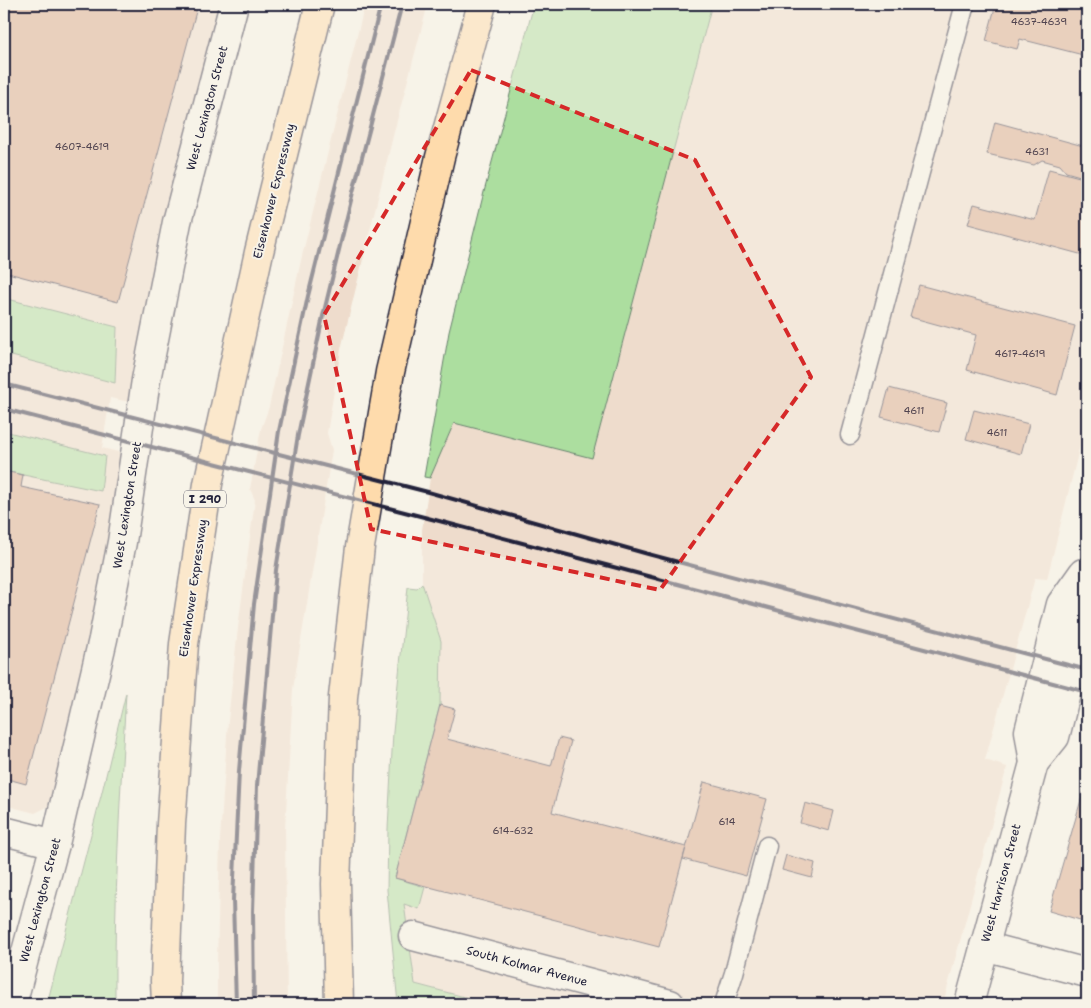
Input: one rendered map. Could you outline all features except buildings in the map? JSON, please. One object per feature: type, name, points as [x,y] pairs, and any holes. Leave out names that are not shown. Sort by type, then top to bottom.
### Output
[{"type":"highway","name":"Eisenhower Expressway","points":[[166,1004],[165,981],[170,824],[184,644],[206,494],[257,262],[320,4]]},
{"type":"highway","points":[[339,1004],[336,884],[343,697],[360,547],[390,372],[440,157],[482,4]]},
{"type":"street","name":"West Lexington Street","points":[[12,1004],[55,844],[103,639],[122,542],[146,380],[177,222],[234,4]]},
{"type":"street","name":"West Harrison Street","points":[[969,1004],[1034,763],[1055,737],[1087,610],[1085,565]]},
{"type":"street","name":"West Harrison Street","points":[[1034,763],[1029,731],[1062,604],[1085,565]]},
{"type":"street","points":[[4,831],[55,844]]},
{"type":"street","name":"South Kolmar Avenue","points":[[413,936],[670,1004]]},
{"type":"street","points":[[984,946],[1087,973]]},
{"type":"lane","points":[[850,435],[965,4]]},
{"type":"lane","points":[[724,1004],[734,973],[767,846]]},
{"type":"highlighted area","points":[[471,70],[695,160],[811,377],[660,590],[371,529],[324,315]]},
{"type":"shaded area","points":[[4,4],[220,4],[166,213],[130,402],[110,398],[102,448],[122,453],[102,582],[81,679],[49,806],[35,813],[4,805],[4,471],[23,475],[104,456],[4,431],[4,354],[115,383],[117,327],[4,298]]},
{"type":"shaded area","points":[[365,4],[428,4],[394,132],[341,349],[327,433],[332,450],[293,689],[285,829],[287,1004],[217,1004],[220,840],[228,721],[255,500],[250,489],[261,429],[269,407],[302,256]]},
{"type":"shaded area","points":[[712,4],[1087,4],[1087,417],[1047,579],[1035,578],[985,760],[1007,767],[943,1004],[491,1004],[415,984],[395,879],[440,705],[441,641],[422,583],[422,530],[430,478],[454,423],[592,458]]},
{"type":"green space","points":[[534,4],[712,4],[592,458],[454,423],[430,478],[424,477],[449,332]]},
{"type":"green space","points":[[4,298],[117,327],[115,383],[4,354]]},
{"type":"green space","points":[[4,431],[105,456],[101,491],[4,471]]},
{"type":"green space","points":[[422,583],[441,641],[440,705],[395,878],[425,887],[419,909],[404,904],[415,984],[491,1004],[398,1004],[387,890],[393,732],[408,587],[417,588]]},
{"type":"green space","points":[[126,693],[116,887],[115,1004],[47,1004],[102,792]]},
{"type":"railway","points":[[236,1004],[233,900],[239,771],[254,604],[279,431],[308,296],[381,4]]},
{"type":"railway","points":[[254,1004],[253,911],[257,786],[276,570],[298,435],[323,316],[402,4]]},
{"type":"railway","points":[[4,384],[428,492],[648,554],[1087,670]]},
{"type":"railway","points":[[4,409],[424,517],[1087,692]]}]
